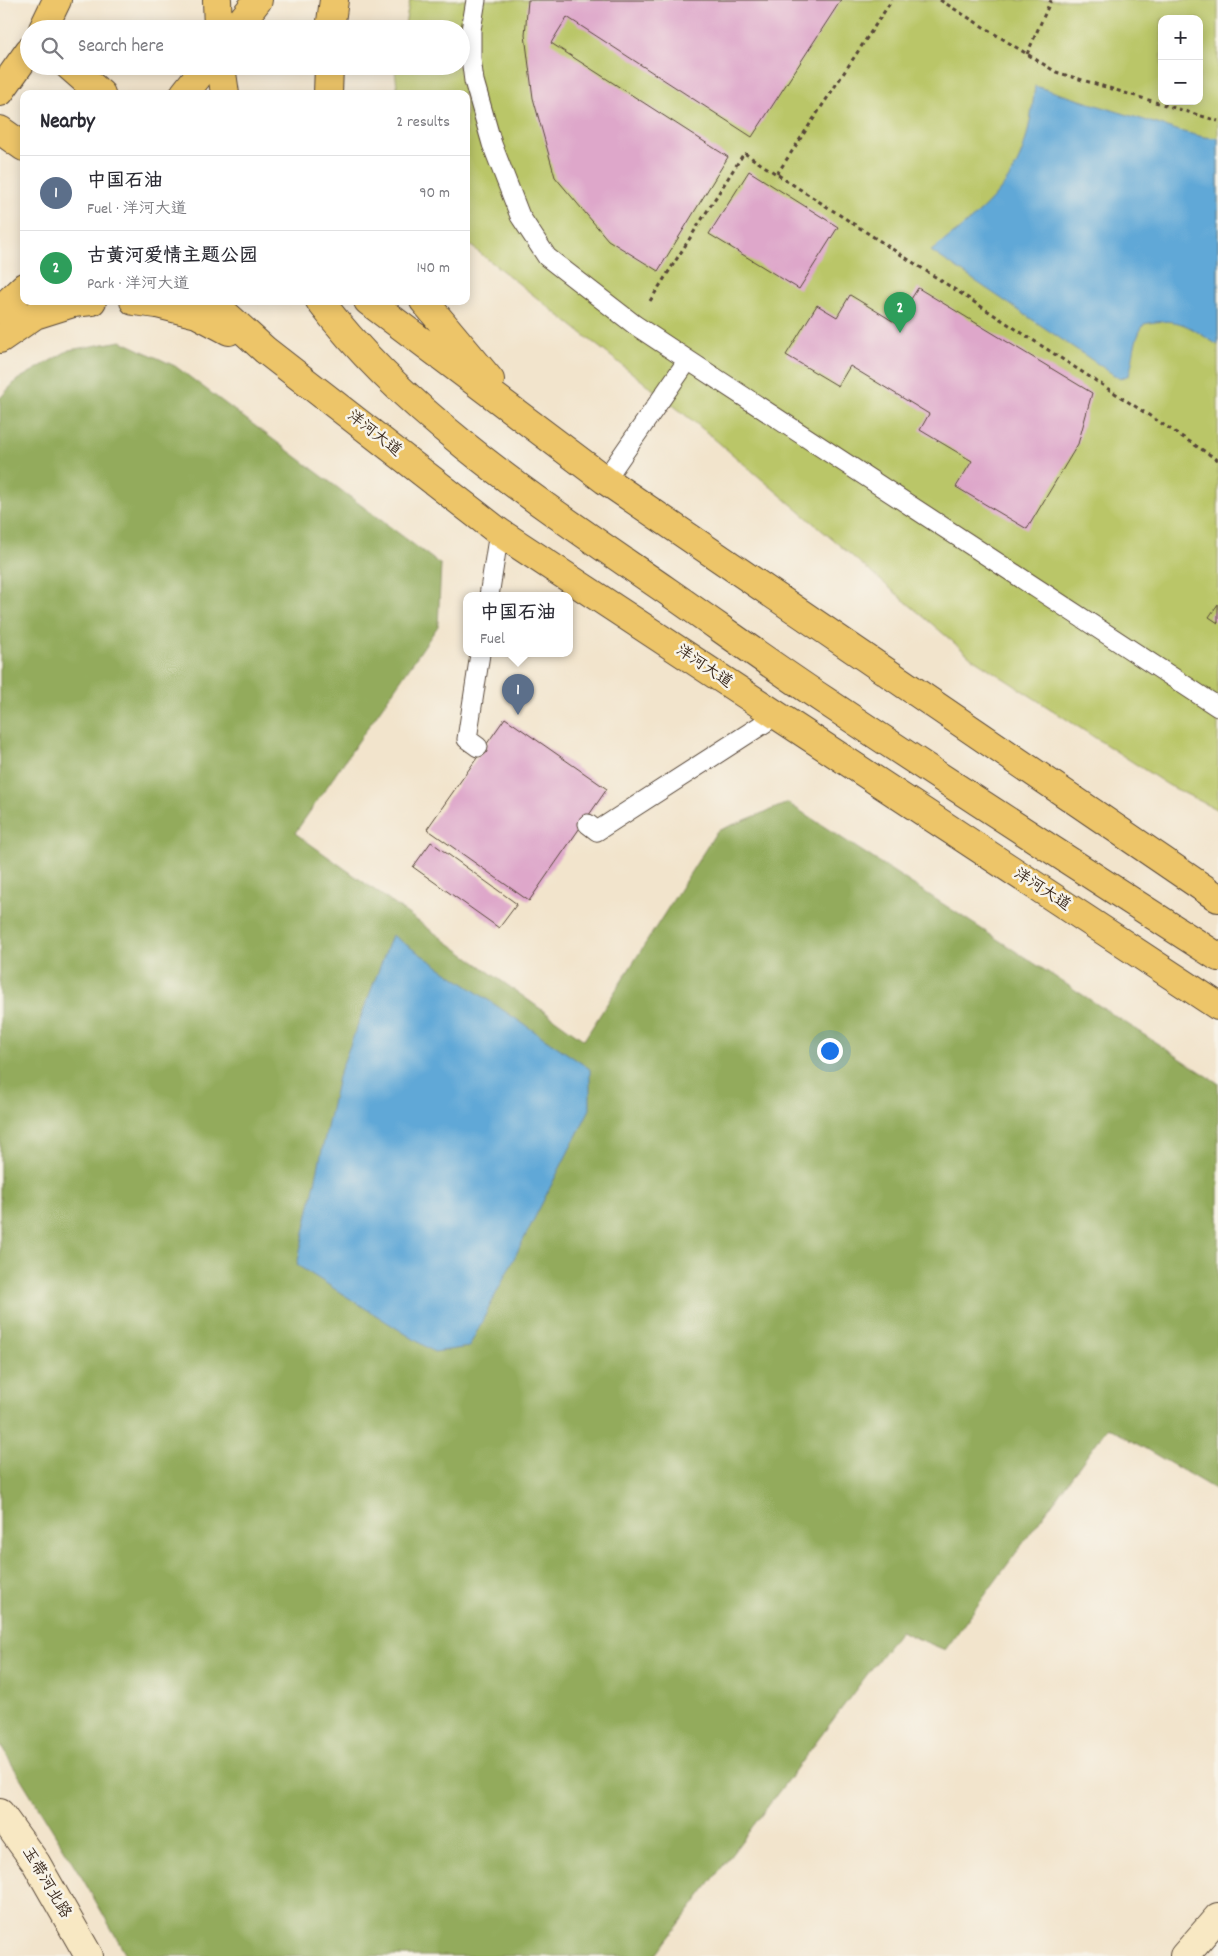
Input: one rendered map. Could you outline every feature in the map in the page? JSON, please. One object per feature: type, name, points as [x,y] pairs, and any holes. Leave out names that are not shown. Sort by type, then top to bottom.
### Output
[{"type":"main road","points":[[47,20],[57,0]]},
{"type":"main road","points":[[217,0],[218,20]]},
{"type":"main road","points":[[242,20],[258,0]]},
{"type":"main road","points":[[331,20],[334,0]]},
{"type":"main road","points":[[0,92],[20,64]]},
{"type":"main road","points":[[79,75],[96,90]]},
{"type":"main road","points":[[187,90],[199,75]]},
{"type":"main road","points":[[222,75],[224,90]]},
{"type":"main road","points":[[328,90],[329,75]]},
{"type":"main road","points":[[0,130],[20,144]]},
{"type":"main road","points":[[0,310],[20,291]]},
{"type":"main road","points":[[0,339],[35,315],[67,305]]},
{"type":"main road","points":[[161,305],[197,314],[265,350]]},
{"type":"main road","name":"洋河大道","points":[[215,305],[265,350],[499,532],[1218,1006]]},
{"type":"main road","points":[[323,305],[338,326],[393,383],[468,448],[580,531],[822,699],[1218,958]]},
{"type":"main road","points":[[373,305],[605,480],[1218,898]]},
{"type":"main road","points":[[427,305],[521,417]]},
{"type":"street","name":"玉带河北路","points":[[0,1813],[36,1863],[89,1956]]},
{"type":"street","points":[[1184,1956],[1218,1917]]},
{"type":"lane","points":[[476,0],[471,48],[474,81],[492,144],[520,216],[547,258],[635,325],[1218,707]]},
{"type":"lane","points":[[605,480],[688,360]]},
{"type":"lane","points":[[490,592],[499,532]]},
{"type":"lane","points":[[478,747],[467,739],[480,657]]},
{"type":"lane","points":[[588,824],[597,831],[777,715]]},
{"type":"path","points":[[777,174],[892,0]]},
{"type":"path","points":[[940,0],[1056,72],[1218,121]]},
{"type":"path","points":[[1027,54],[1051,0]]},
{"type":"path","points":[[635,325],[744,153],[1218,460]]},
{"type":"green space","points":[[410,0],[1218,0],[1218,810],[1168,785],[972,658],[698,425],[470,245],[470,90],[398,90],[396,75],[470,75],[470,20],[406,20]]},
{"type":"green space","points":[[121,341],[175,366],[441,565],[438,626],[295,833],[584,1040],[717,831],[788,803],[1218,1083],[1218,1491],[1108,1427],[945,1650],[900,1631],[655,1956],[127,1956],[84,1881],[0,1745],[0,398],[17,380],[69,350]]},
{"type":"water","points":[[1035,86],[1183,132],[1218,138],[1218,345],[1191,328],[1176,322],[1167,321],[1144,324],[1136,343],[1129,375],[1120,379],[931,251],[982,210],[1003,186],[1012,172],[1026,140]]},
{"type":"water","points":[[392,935],[590,1069],[590,1109],[469,1347],[434,1352],[297,1265],[338,1077]]},
{"type":"building","points":[[528,0],[841,0],[752,137],[567,17],[551,43],[728,157],[658,271],[608,240],[555,177],[533,98],[525,35]]},
{"type":"building","points":[[749,171],[838,227],[799,289],[709,234]]},
{"type":"building","points":[[918,288],[1092,393],[1078,444],[1027,529],[956,487],[972,461],[920,430],[929,414],[850,366],[838,386],[786,355],[817,305],[837,317],[850,295],[896,323]]},
{"type":"building","points":[[1218,604],[1218,623],[1209,617]]},
{"type":"building","points":[[505,718],[607,789],[529,901],[427,829]]},
{"type":"building","points":[[431,842],[517,904],[499,928],[413,867]]},
{"type":"place","name":"古黄河爱情主题公园","points":[[900,333]]},
{"type":"place","name":"中国石油","points":[[518,715]]}]
